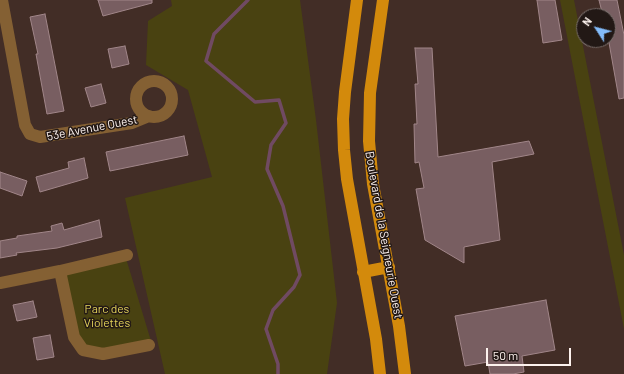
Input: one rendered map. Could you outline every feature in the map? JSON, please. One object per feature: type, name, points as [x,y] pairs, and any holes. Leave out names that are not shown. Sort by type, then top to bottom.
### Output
[{"type":"main road","name":"Boulevard de la Seigneurie Ouest","points":[[358,0],[345,92],[343,136],[347,179],[376,339],[380,374]]},
{"type":"main road","name":"Boulevard de la Seigneurie Ouest","points":[[383,0],[370,93],[369,141],[373,184],[389,267],[406,374]]},
{"type":"main road","points":[[364,272],[389,267]]},
{"type":"street","name":"53e Avenue Ouest","points":[[3,1],[25,125],[30,134],[40,137],[132,123],[149,116]]},
{"type":"street","points":[[0,283],[60,272],[127,255]]},
{"type":"street","points":[[60,272],[74,337],[83,350],[103,354],[149,345]]},
{"type":"green space","points":[[171,0],[300,0],[316,120],[337,303],[327,374],[165,374],[125,198],[212,177],[188,90],[146,65],[148,21],[172,6]]},
{"type":"green space","points":[[560,0],[574,0],[576,10],[576,48],[583,48],[624,255],[624,329]]},
{"type":"green space","name":"Parc des Violettes","points":[[125,255],[151,341],[108,354],[86,350],[75,337],[61,271]]},
{"type":"building","points":[[98,0],[152,0],[152,3],[103,16]]},
{"type":"building","points":[[537,0],[555,0],[562,40],[543,43]]},
{"type":"building","points":[[599,0],[617,0],[624,35],[624,98],[619,99],[610,48],[616,48],[616,8],[601,8]]},
{"type":"building","points":[[45,14],[64,111],[47,114],[36,54],[38,54],[30,17]]},
{"type":"building","points":[[125,46],[129,64],[112,68],[108,49]]},
{"type":"building","points":[[415,48],[432,48],[438,157],[529,141],[534,154],[492,162],[500,240],[464,247],[464,263],[425,240],[416,189],[424,188],[419,162],[415,163],[414,124],[417,124],[415,84],[418,84]]},
{"type":"building","points":[[101,84],[106,103],[91,107],[85,88]]},
{"type":"building","points":[[184,136],[188,155],[110,171],[106,152]]},
{"type":"building","points":[[84,158],[88,178],[40,192],[36,177],[69,168],[68,162]]},
{"type":"building","points":[[0,172],[27,181],[22,196],[0,188]]},
{"type":"building","points":[[99,220],[102,237],[57,248],[16,253],[17,255],[0,258],[0,241],[17,238],[17,236],[52,231],[51,226],[62,223],[64,230]]},
{"type":"building","points":[[546,300],[555,350],[522,356],[524,372],[513,374],[490,374],[488,362],[465,366],[455,316]]},
{"type":"building","points":[[33,301],[37,317],[17,321],[13,305]]},
{"type":"building","points":[[50,335],[54,357],[37,360],[33,338]]},
{"type":"waterway","points":[[248,0],[214,34],[206,61],[255,102],[279,100],[286,123],[271,145],[267,169],[283,206],[300,275],[294,287],[273,310],[266,329],[278,364],[278,374]]}]
